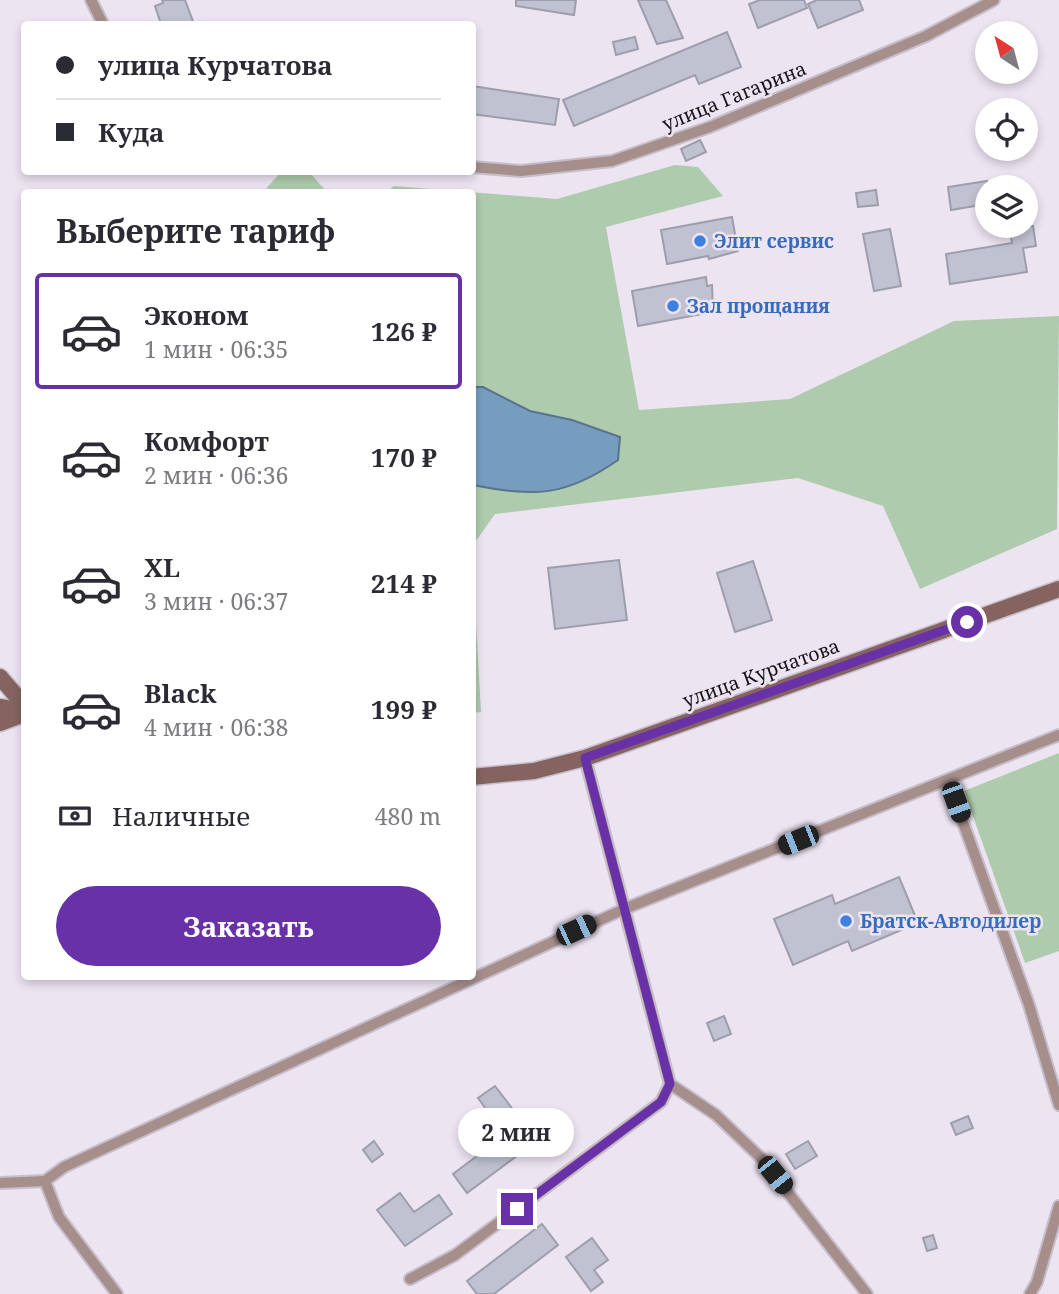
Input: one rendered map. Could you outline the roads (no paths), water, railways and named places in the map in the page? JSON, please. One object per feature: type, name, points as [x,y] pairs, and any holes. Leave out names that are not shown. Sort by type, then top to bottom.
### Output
[{"type":"main road","name":"улица Курчатова","points":[[476,777],[534,771],[585,758],[1059,589]]},
{"type":"main road","points":[[0,677],[21,702]]},
{"type":"main road","points":[[0,707],[21,711]]},
{"type":"main road","points":[[0,723],[21,713]]},
{"type":"street","points":[[91,0],[102,21]]},
{"type":"street","name":"улица Гагарина","points":[[476,167],[521,171],[612,161],[710,127],[926,36],[994,0]]},
{"type":"street","points":[[476,977],[624,909],[1059,735]]},
{"type":"street","points":[[410,1279],[455,1255],[661,1102],[670,1084],[585,758]]},
{"type":"street","points":[[948,781],[1029,1005],[1059,1105]]},
{"type":"street","points":[[0,1183],[45,1181],[64,1167],[469,980]]},
{"type":"street","points":[[670,1084],[716,1115],[761,1158],[867,1294]]},
{"type":"street","points":[[45,1181],[59,1217],[117,1294]]},
{"type":"street","points":[[1030,1294],[1037,1282],[1059,1206]]},
{"type":"water","points":[[476,387],[483,387],[530,411],[572,420],[620,437],[618,460],[582,481],[549,491],[514,491],[476,485]]},
{"type":"place","name":"Элит сервис","points":[[700,241]]},
{"type":"place","name":"Зал прощания","points":[[673,306]]},
{"type":"place","name":"Братск-Автодилер","points":[[846,921]]}]
